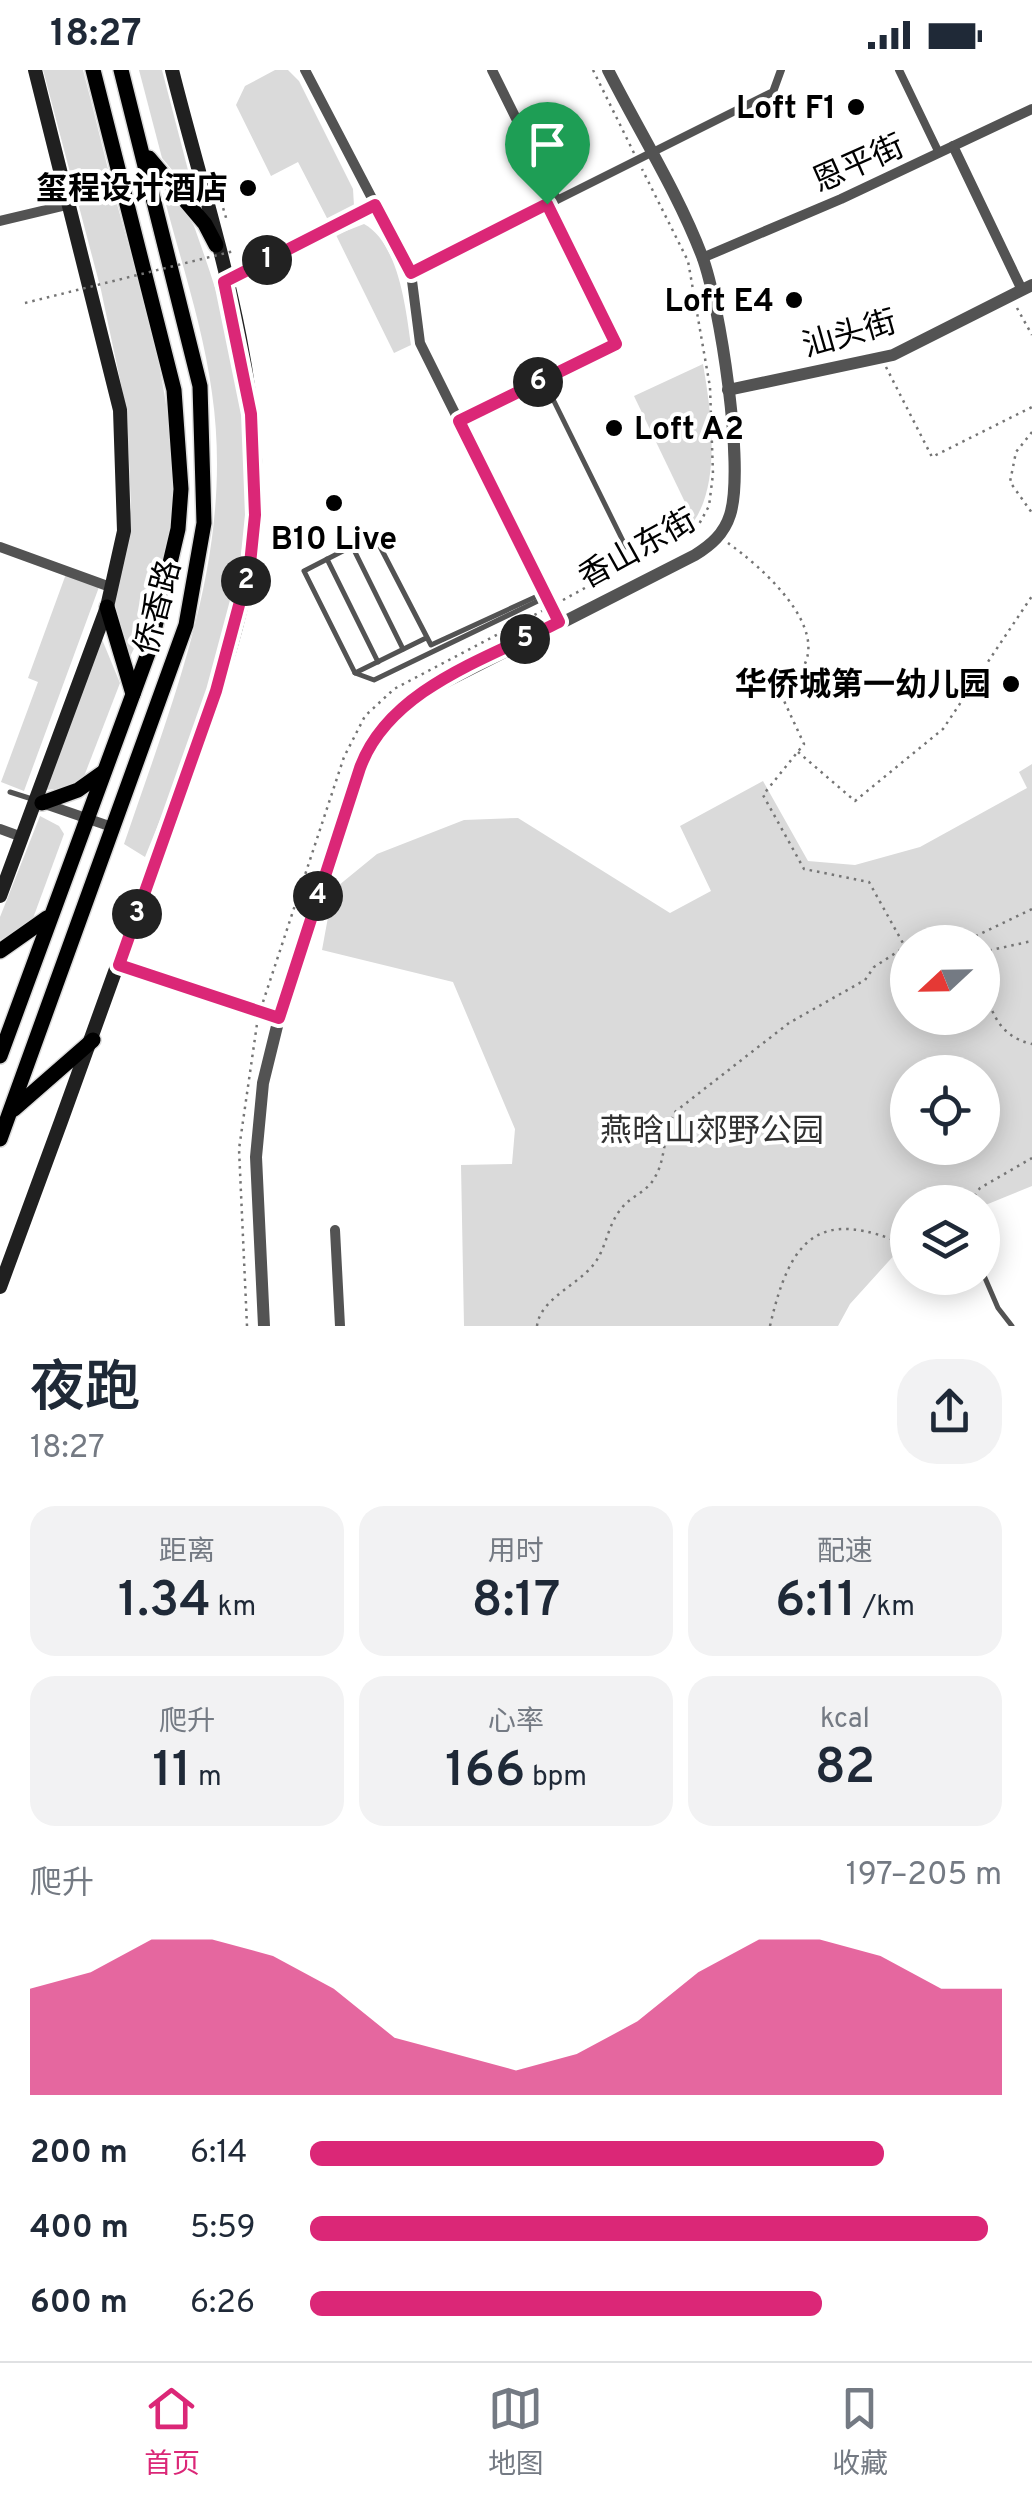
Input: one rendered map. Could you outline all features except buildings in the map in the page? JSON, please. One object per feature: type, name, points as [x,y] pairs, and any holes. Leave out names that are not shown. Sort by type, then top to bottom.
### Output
[{"type":"main road","points":[[0,896],[107,607],[124,532],[120,410],[72,204],[35,70]]},
{"type":"main road","name":"侨香路","points":[[0,1056],[133,694],[170,573],[181,489],[179,437],[164,341],[94,70]]},
{"type":"main road","name":"侨香路","points":[[0,1140],[186,625],[200,559],[206,478],[200,386],[121,70]]},
{"type":"main road","points":[[0,1287],[93,1040],[216,691],[250,564],[255,515],[251,414],[216,245],[172,70]]},
{"type":"main road","points":[[142,148],[205,224],[216,245]]},
{"type":"main road","points":[[107,607],[133,694]]},
{"type":"main road","points":[[38,802],[78,790],[106,768],[130,775]]},
{"type":"main road","points":[[0,951],[34,932],[53,912]]},
{"type":"main road","points":[[41,944],[67,954]]},
{"type":"main road","points":[[8,1116],[93,1040]]},
{"type":"street","points":[[304,70],[411,273],[420,343],[559,622]]},
{"type":"street","points":[[492,70],[552,202]]},
{"type":"street","name":"香山东街","points":[[264,1326],[256,1139],[263,1082],[279,1018],[360,768],[376,734],[414,698],[686,560],[719,536],[734,496],[728,390],[702,258],[608,70]]},
{"type":"street","points":[[411,273],[774,92],[781,70]]},
{"type":"street","points":[[899,70],[939,153]]},
{"type":"street","name":"恩平街","points":[[702,258],[1032,109]]},
{"type":"street","points":[[953,146],[1027,288]]},
{"type":"street","points":[[0,220],[72,204]]},
{"type":"street","name":"汕头街","points":[[728,390],[882,358],[1027,288]]},
{"type":"street","points":[[0,547],[113,588]]},
{"type":"street","points":[[38,802],[112,827]]},
{"type":"street","points":[[0,829],[22,838]]},
{"type":"street","points":[[119,965],[279,1018]]},
{"type":"street","points":[[335,1230],[340,1326]]},
{"type":"lane","points":[[459,421],[616,344],[552,202]]},
{"type":"lane","points":[[224,282],[375,205]]},
{"type":"lane","points":[[544,380],[626,548]]},
{"type":"lane","points":[[374,535],[431,645],[546,595],[374,680],[355,673],[304,571],[374,535]]},
{"type":"lane","points":[[352,546],[404,649]]},
{"type":"lane","points":[[326,560],[378,662]]},
{"type":"lane","points":[[355,673],[426,638]]},
{"type":"lane","points":[[10,792],[38,802]]},
{"type":"lane","points":[[992,1295],[1012,1326]]},
{"type":"path","points":[[25,304],[234,252]]},
{"type":"path","points":[[1016,308],[1032,335]]},
{"type":"path","points":[[882,358],[932,457],[1032,407]]},
{"type":"path","points":[[1032,432],[1016,452],[1010,482],[1032,513]]},
{"type":"path","points":[[719,536],[756,563],[787,598],[804,626],[808,651],[802,670],[779,690],[804,744],[763,794],[804,869],[869,882],[894,925]]},
{"type":"path","points":[[798,752],[856,801],[943,729],[1032,596]]},
{"type":"path","points":[[1000,926],[1032,909]]},
{"type":"path","points":[[1000,948],[1032,941]]},
{"type":"path","points":[[537,1326],[546,1306],[586,1274],[602,1253],[608,1228],[624,1204],[658,1174],[665,1128],[676,1111],[789,1023],[865,980],[890,959]]},
{"type":"path","points":[[1000,1027],[1032,1044]]},
{"type":"path","points":[[985,1185],[1032,1158]]},
{"type":"path","points":[[770,1326],[788,1268],[808,1242],[830,1228],[844,1225],[890,1240]]},
{"type":"green space","points":[[43,70],[83,70],[144,300],[165,397],[173,495],[169,544],[158,594],[130,657],[112,605],[131,508],[127,413],[101,290]]},
{"type":"green space","points":[[139,70],[162,70],[195,197],[162,158]]},
{"type":"green space","points":[[275,70],[288,70],[299,81],[353,189],[354,206],[329,222],[298,162],[271,176],[236,105],[245,86]]},
{"type":"green space","points":[[163,193],[184,210],[194,226],[216,291],[239,380],[248,461],[246,519],[224,635],[208,692],[145,857],[124,844],[195,623],[215,510],[217,452],[203,343]]},
{"type":"green space","points":[[364,224],[385,246],[399,278],[411,345],[394,353],[336,235]]},
{"type":"green space","points":[[703,364],[711,424],[711,466],[708,486],[694,521],[634,396]]},
{"type":"green space","points":[[66,574],[99,587],[24,791],[1,782],[38,682],[28,678]]},
{"type":"green space","points":[[101,637],[120,683],[83,779],[71,787],[46,790]]},
{"type":"green space","name":"燕晗山郊野公园","points":[[1032,764],[1032,1186],[1000,1199],[1000,1185],[890,1185],[890,1260],[850,1304],[838,1326],[464,1326],[461,1165],[512,1164],[515,1129],[453,982],[322,950],[333,890],[377,854],[464,820],[518,818],[670,913],[711,891],[680,826],[763,781],[808,861],[855,865],[920,847],[1027,788],[1019,772]]},
{"type":"green space","points":[[40,816],[59,826],[64,834],[32,921],[0,940],[0,917]]},
{"type":"place","name":"Loft F1","points":[[856,107]]},
{"type":"place","name":"玺程设计酒店","points":[[248,188]]},
{"type":"place","name":"Loft E4","points":[[794,300]]},
{"type":"place","name":"Loft A2","points":[[614,428]]},
{"type":"place","name":"B10 Live","points":[[334,503]]},
{"type":"place","name":"华侨城第一幼儿园","points":[[1011,684]]},
{"type":"route","points":[[547,204],[616,344],[459,421],[559,622],[425,691],[403,706],[376,734],[360,768],[279,1018],[119,965],[216,691],[241,610],[250,564],[255,515],[251,414],[224,282],[375,205],[411,273],[547,204]]}]
